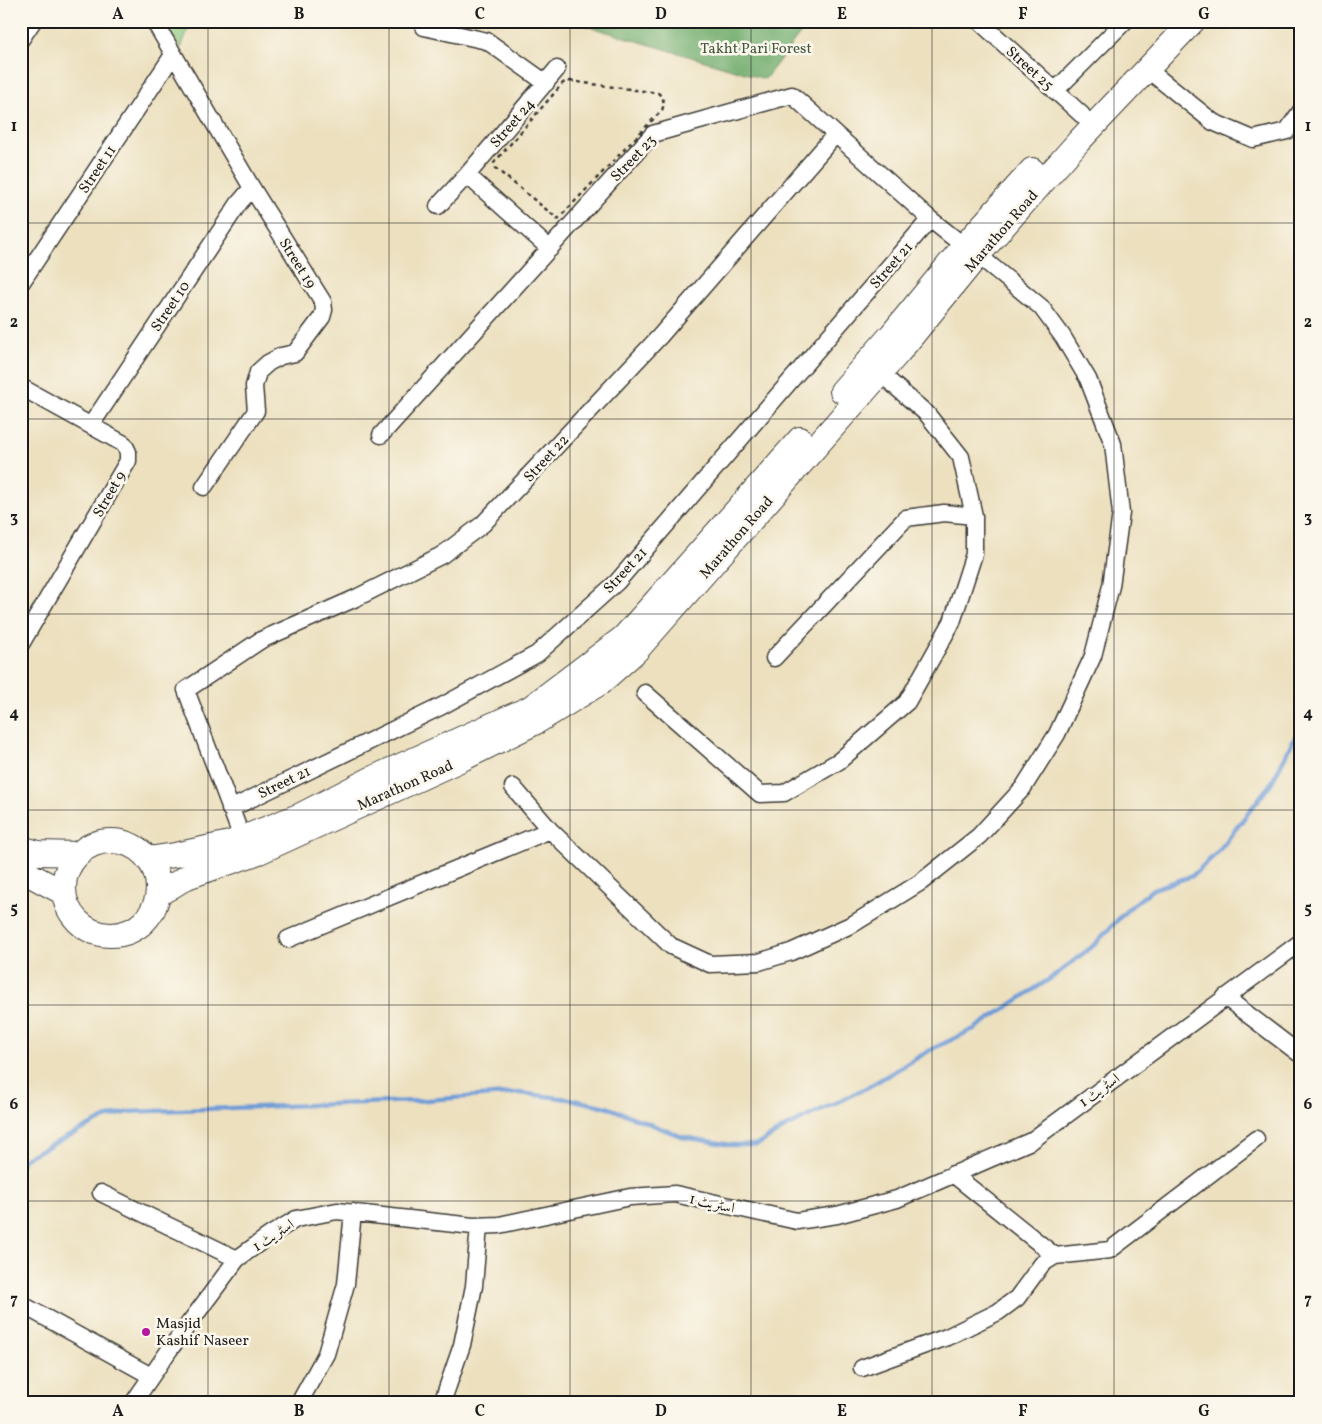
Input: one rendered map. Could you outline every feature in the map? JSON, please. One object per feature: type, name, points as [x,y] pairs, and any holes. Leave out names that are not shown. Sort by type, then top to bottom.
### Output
[{"type":"main road","name":"Marathon Road","points":[[158,894],[187,877],[259,852],[464,758],[538,721],[600,683],[636,651],[880,373],[971,250],[1082,116],[1171,21]]},
{"type":"main road","name":"Marathon Road","points":[[148,859],[230,843],[301,815],[373,778],[530,708],[624,637],[892,334],[1193,21]]},
{"type":"main road","points":[[115,840],[130,844],[143,852],[148,859],[153,864],[158,878],[158,894],[154,908],[146,920],[134,930],[120,935],[105,935],[90,931],[78,922],[68,908],[64,893],[65,876],[72,861],[84,849],[98,842],[115,840]]},
{"type":"main road","points":[[21,848],[38,853],[79,854]]},
{"type":"main road","points":[[21,870],[64,893]]},
{"type":"street","points":[[21,40],[33,21]]},
{"type":"street","name":"Street 19","points":[[154,21],[252,188],[323,302],[324,310],[322,317],[295,353],[281,356],[268,363],[258,372],[254,386],[256,411],[204,487]]},
{"type":"street","name":"Street 25","points":[[979,21],[1082,116]]},
{"type":"street","points":[[1055,91],[1125,21]]},
{"type":"street","points":[[424,27],[487,41],[546,83]]},
{"type":"street","name":"Street 11","points":[[21,283],[173,55]]},
{"type":"street","points":[[1147,69],[1213,122],[1253,139],[1287,131],[1301,111]]},
{"type":"street","name":"Street 24","points":[[438,206],[557,70]]},
{"type":"street","name":"Street 23","points":[[382,434],[653,134],[792,95],[930,219],[1041,307],[1063,337],[1088,379],[1113,444],[1121,513],[1111,586],[1094,656],[1057,734],[1023,788],[979,836],[920,882],[853,924],[791,952],[758,962],[710,964],[672,946],[550,830],[513,787]]},
{"type":"street","name":"Street 22","points":[[230,809],[186,690],[261,640],[356,598],[442,555],[483,524],[660,336],[835,135]]},
{"type":"street","points":[[467,175],[550,249]]},
{"type":"street","name":"Street 10","points":[[91,425],[239,203],[252,188]]},
{"type":"street","name":"Street 21","points":[[230,809],[442,706],[537,654],[617,582],[930,219]]},
{"type":"street","points":[[645,693],[760,794],[784,793],[839,761],[907,702],[952,622],[974,554],[974,516],[961,458],[927,414],[880,373]]},
{"type":"street","name":"Street 9","points":[[21,387],[124,444],[128,452],[128,461],[21,644]]},
{"type":"street","points":[[774,658],[906,518],[944,513],[974,516]]},
{"type":"street","points":[[230,809],[242,838]]},
{"type":"street","points":[[288,939],[550,830]]},
{"type":"street","name":"اسٹریٹ 1","points":[[133,1403],[237,1259],[270,1234],[296,1219],[337,1211],[478,1226],[499,1225],[630,1197],[675,1194],[797,1221],[836,1215],[897,1199],[1030,1141],[1301,942]]},
{"type":"street","points":[[1225,997],[1301,1055]]},
{"type":"street","points":[[862,1368],[947,1337],[998,1312],[1017,1298],[1042,1264],[1055,1256],[1110,1250],[1256,1139]]},
{"type":"street","points":[[953,1174],[1055,1256]]},
{"type":"street","points":[[101,1193],[237,1259]]},
{"type":"street","points":[[299,1403],[326,1354],[346,1284],[353,1212]]},
{"type":"street","points":[[442,1403],[464,1336],[474,1286],[478,1226]]},
{"type":"street","points":[[21,1304],[151,1376]]},
{"type":"path","points":[[575,81],[658,93],[663,97],[664,106],[662,110],[561,217],[555,218],[495,168],[494,163],[563,83],[575,81]]},
{"type":"green space","points":[[162,21],[191,21],[181,48]]},
{"type":"green space","name":"Takht Pari Forest","points":[[570,21],[810,21],[765,79]]},
{"type":"waterway","points":[[21,1164],[25,1158],[105,1118],[129,1112],[414,1101],[519,1093],[569,1099],[607,1107],[683,1137],[731,1145],[757,1145],[786,1127],[868,1087],[934,1048],[974,1029],[1054,976],[1093,946],[1128,909],[1153,889],[1192,876],[1217,853],[1272,782],[1301,725]]},
{"type":"place","name":"Masjid Kashif Naseer","points":[[146,1332]]}]
